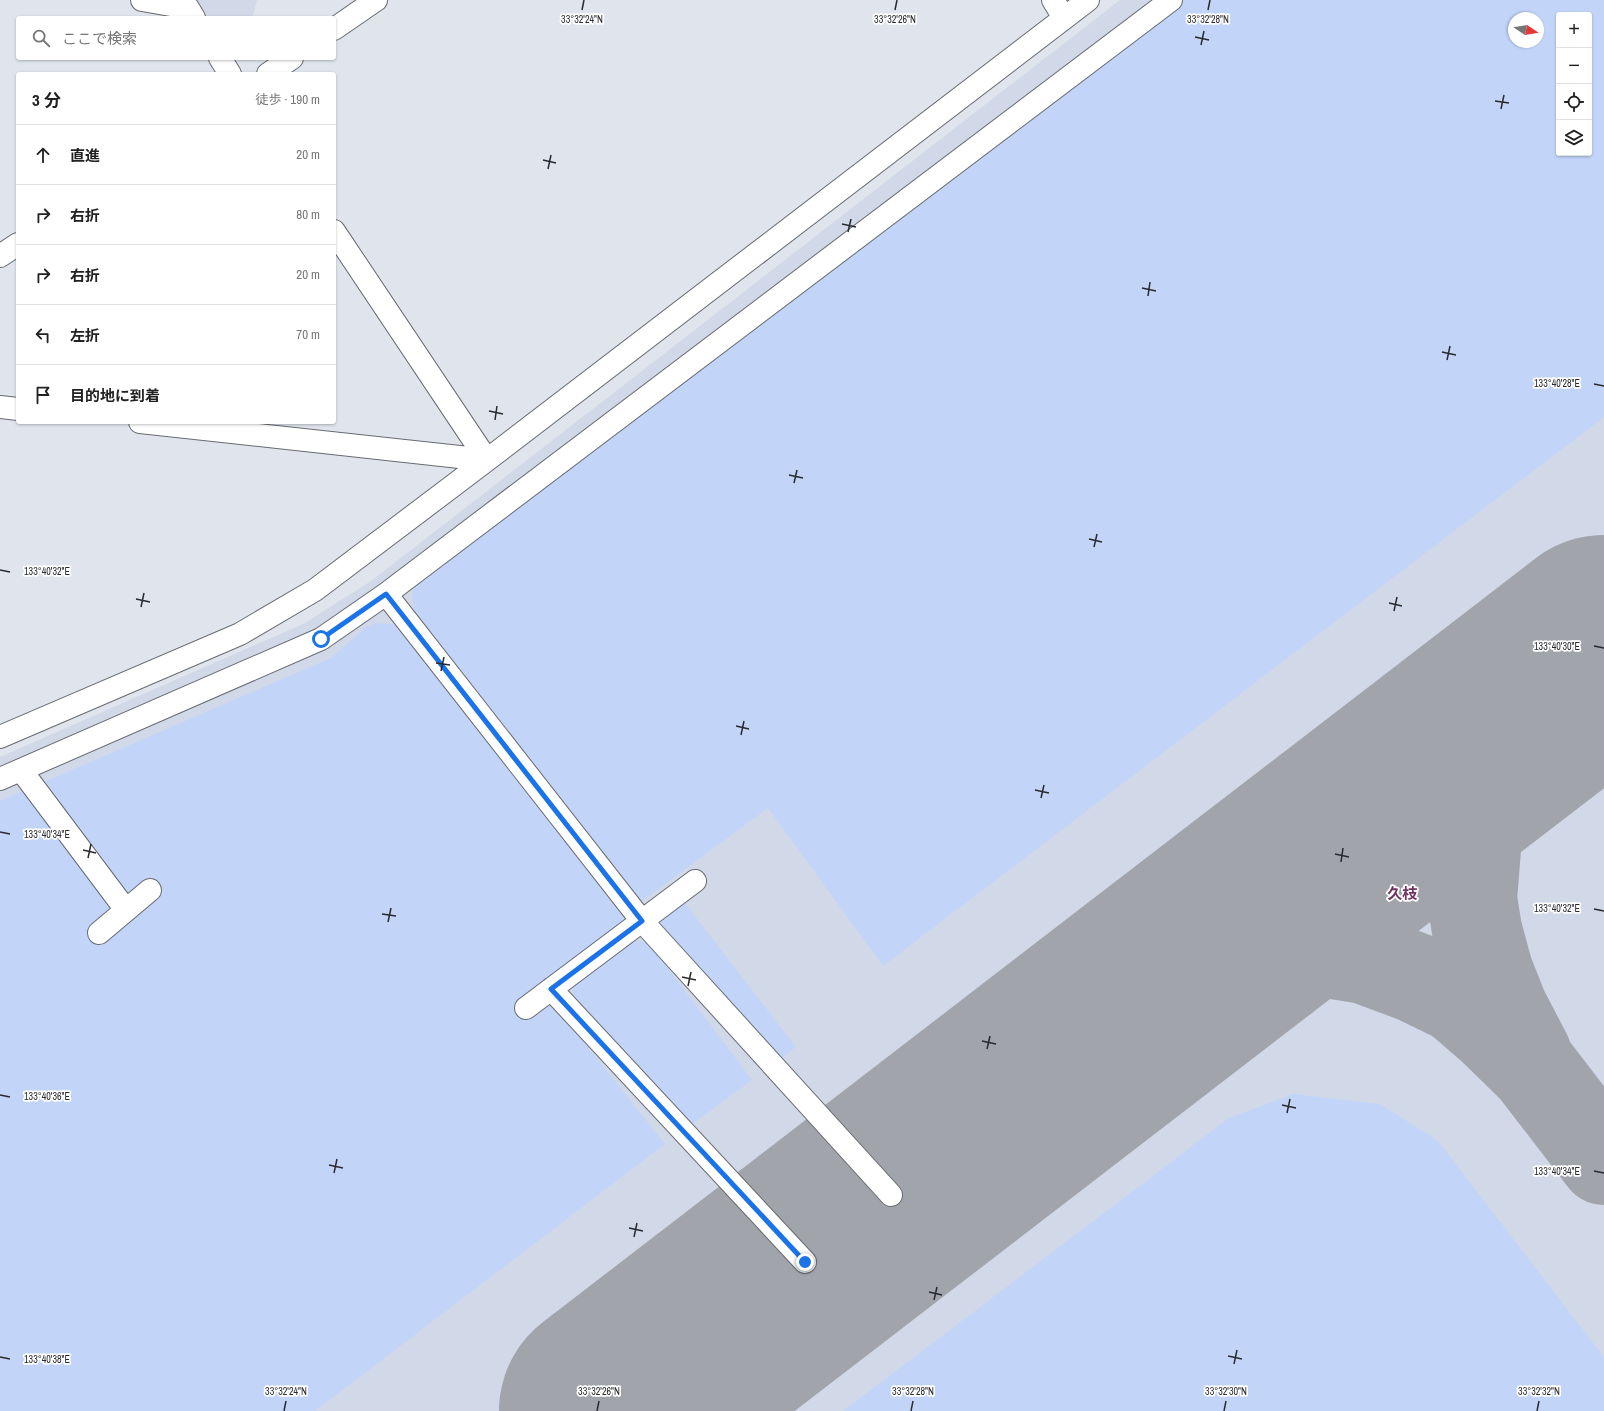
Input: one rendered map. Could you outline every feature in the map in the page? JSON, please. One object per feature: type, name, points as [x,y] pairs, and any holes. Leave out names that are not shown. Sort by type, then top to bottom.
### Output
[{"type":"street","points":[[142,0],[188,8],[193,16]]},
{"type":"street","points":[[336,28],[376,0]]},
{"type":"street","points":[[1053,0],[1064,18]]},
{"type":"street","points":[[0,737],[240,634],[315,590],[1088,0]]},
{"type":"street","points":[[0,780],[321,639],[386,594],[1171,0]]},
{"type":"street","points":[[221,60],[229,72]]},
{"type":"street","points":[[271,72],[289,60]]},
{"type":"street","points":[[336,234],[487,460]]},
{"type":"street","points":[[0,256],[16,245]]},
{"type":"street","points":[[0,407],[16,408]]},
{"type":"street","points":[[158,424],[487,460]]},
{"type":"street","points":[[386,594],[642,921],[891,1195]]},
{"type":"street","points":[[21,770],[126,910]]},
{"type":"street","points":[[526,1008],[696,881]]},
{"type":"street","points":[[99,933],[150,890]]},
{"type":"street","points":[[551,989],[805,1262]]},
{"type":"shaded area","points":[[171,0],[257,0],[252,16],[198,16]]},
{"type":"shaded area","points":[[1120,0],[1604,0],[1604,1411],[0,1411],[0,757],[305,623],[371,581]]},
{"type":"shaded area","points":[[1170,0],[1604,0],[1604,417],[883,966],[768,808],[642,901],[636,900],[418,618],[414,610],[414,586]]},
{"type":"shaded area","points":[[376,623],[395,625],[403,629],[626,919],[515,1005],[525,1017],[553,1003],[665,1144],[315,1411],[0,1411],[0,801],[331,658],[366,627]]},
{"type":"shaded area","points":[[681,898],[796,1047],[769,1067],[661,929],[663,912]]},
{"type":"shaded area","points":[[627,939],[648,942],[752,1080],[676,1136],[572,1000],[575,980]]},
{"type":"shaded area","points":[[1293,1094],[1380,1104],[1438,1141],[1604,1357],[1604,1411],[843,1411],[1229,1118]]},
{"type":"taxiway","points":[[1527,1055],[1503,1009],[1488,971],[1477,930],[1472,899],[1478,824],[1503,748],[1525,711],[1558,675],[1597,652]]},
{"type":"taxiway","points":[[1165,985],[1206,956],[1244,952],[1284,951],[1328,953],[1365,959],[1416,978],[1457,998],[1493,1029],[1534,1069],[1604,1160]]},
{"type":"runway","points":[[611,1411],[1604,647]]},
{"type":"district","name":"久枝","points":[[1402,894]]},
{"type":"route","points":[[321,639],[386,594],[642,921],[551,989],[805,1262]]}]
